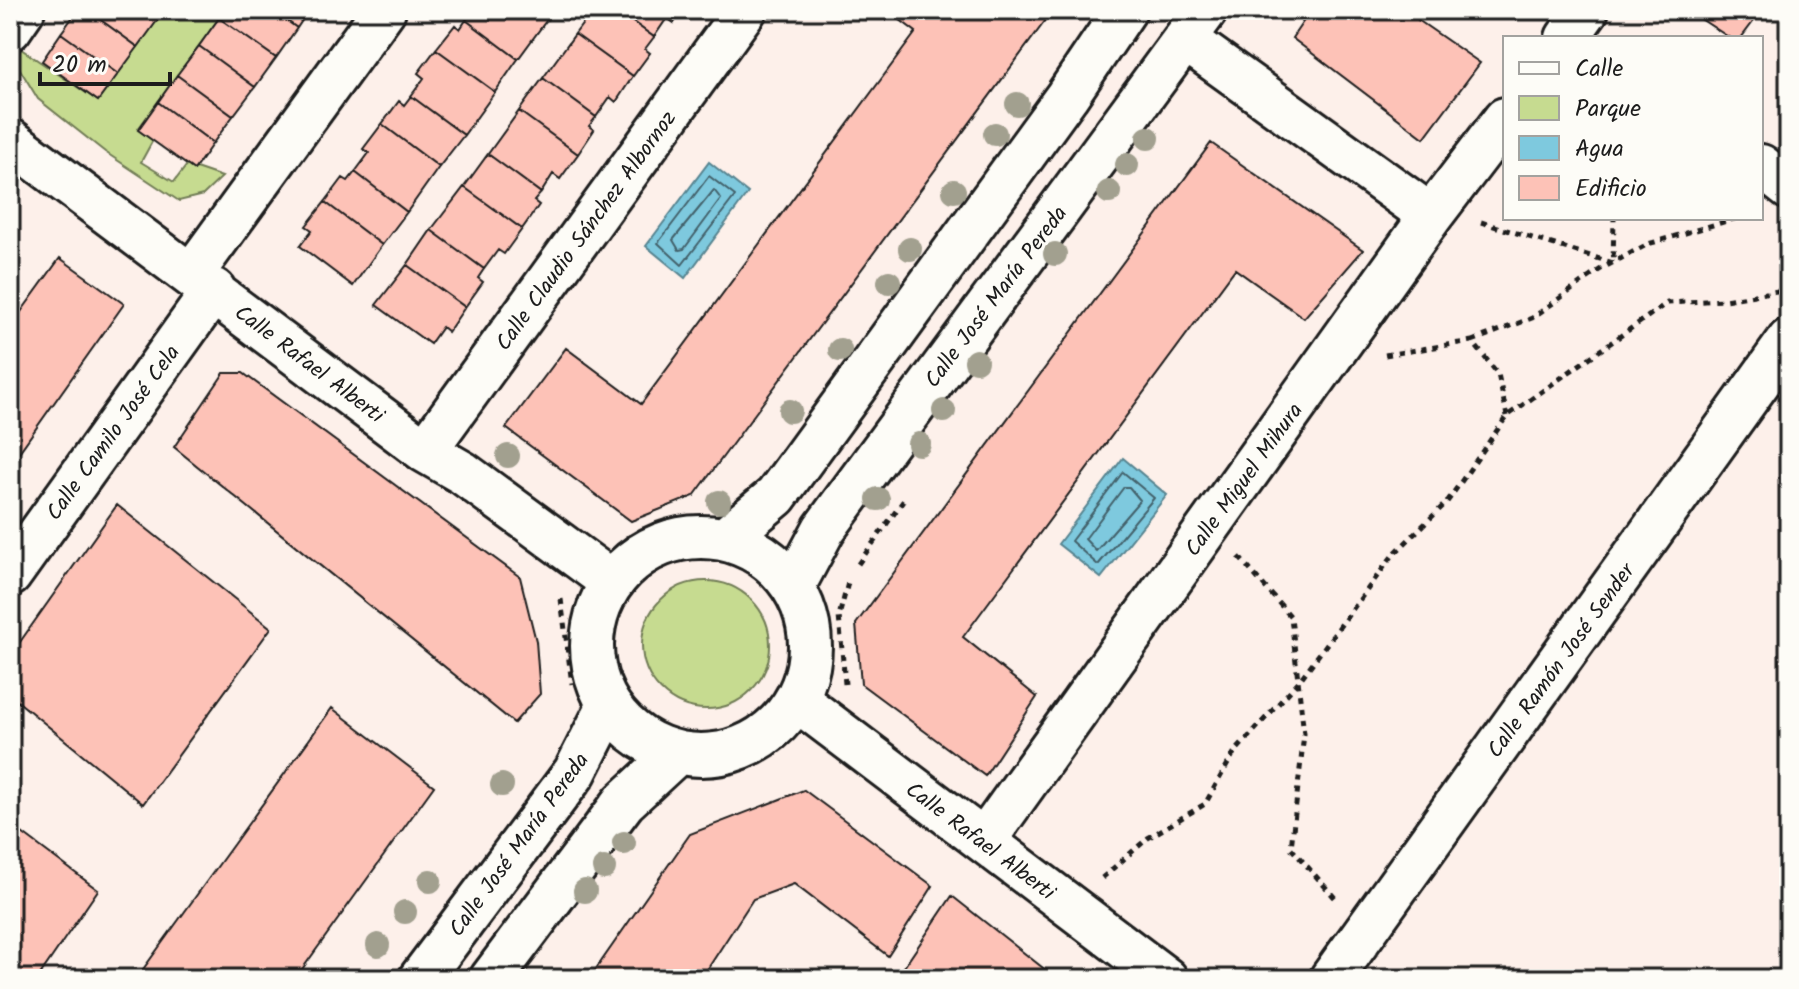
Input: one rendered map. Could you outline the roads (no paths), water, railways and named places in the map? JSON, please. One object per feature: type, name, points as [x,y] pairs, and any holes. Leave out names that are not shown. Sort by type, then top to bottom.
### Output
[{"type":"street","points":[[10,29],[23,10]]},
{"type":"street","name":"Calle Camilo José Cela","points":[[10,575],[384,10]]},
{"type":"street","name":"Calle Claudio Sánchez Albornoz","points":[[425,451],[745,10]]},
{"type":"street","points":[[709,529],[752,549],[775,565],[793,587],[806,614],[811,643],[808,673],[797,700],[775,727],[746,746],[712,756],[677,753],[651,743],[627,727],[609,705],[595,676],[592,643],[597,612],[612,582],[634,559],[662,543],[693,536],[776,496],[1067,96],[1125,10]]},
{"type":"street","points":[[1203,37],[1431,216]]},
{"type":"street","name":"Calle José María Pereda","points":[[793,587],[824,529],[1203,37]]},
{"type":"street","name":"Calle Miguel Mihura","points":[[984,841],[1431,216],[1503,122]]},
{"type":"street","name":"Calle Rafael Alberti","points":[[10,140],[425,451],[463,473],[612,582]]},
{"type":"street","points":[[1763,168],[1789,188]]},
{"type":"street","name":"Calle Ramón José Sender","points":[[1331,979],[1789,340]]},
{"type":"street","name":"Calle Rafael Alberti","points":[[797,700],[1166,979]]},
{"type":"street","name":"Calle José María Pereda","points":[[420,979],[575,772],[609,705]]},
{"type":"street","points":[[491,979],[624,802],[677,753]]},
{"type":"water","points":[[709,162],[748,193],[685,278],[646,246]]},
{"type":"water","points":[[1123,458],[1167,495],[1101,578],[1058,544]]}]
